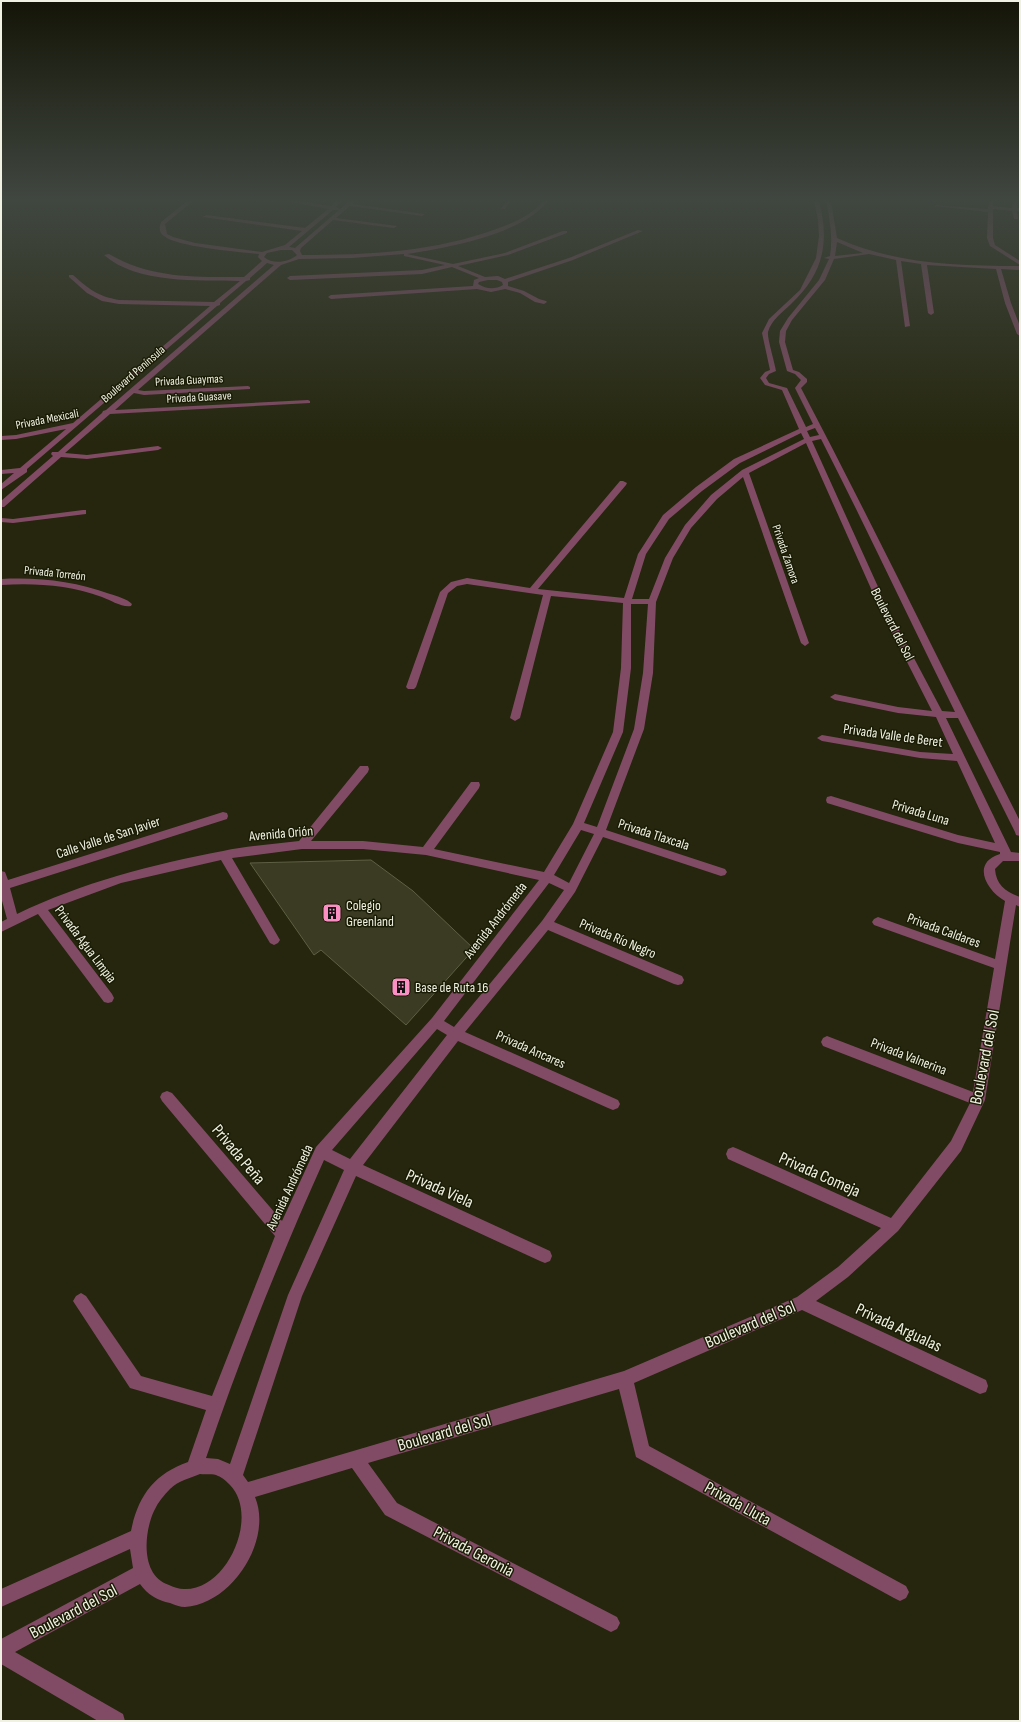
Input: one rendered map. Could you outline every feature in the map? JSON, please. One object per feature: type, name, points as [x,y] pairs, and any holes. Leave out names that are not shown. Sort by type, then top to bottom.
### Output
[{"type":"street","points":[[77,281],[89,292],[102,299],[119,302],[232,305]]},
{"type":"street","name":"Boulevard Península","points":[[1,488],[242,281]]},
{"type":"street","name":"Boulevard Península","points":[[1,505],[58,454],[259,281]]},
{"type":"street","points":[[476,281],[475,285],[477,287]]},
{"type":"street","points":[[502,281],[537,301],[544,302]]},
{"type":"street","points":[[331,298],[477,287],[491,290],[512,281]]},
{"type":"street","name":"Boulevard del Sol","points":[[807,281],[802,291],[771,320],[765,333],[773,371],[764,375],[764,381],[772,386],[785,388],[885,611],[940,716],[1005,853]]},
{"type":"street","name":"Boulevard del Sol","points":[[821,281],[817,289],[787,322],[781,336],[790,371],[797,373],[804,379],[804,382],[798,388],[818,425],[1020,832]]},
{"type":"street","points":[[901,281],[907,326]]},
{"type":"street","points":[[927,281],[931,313]]},
{"type":"street","points":[[1002,281],[1008,303],[1020,334]]},
{"type":"street","name":"Privada Guaymas","points":[[132,391],[144,393],[248,388]]},
{"type":"street","name":"Privada Guasave","points":[[90,412],[129,412],[308,402]]},
{"type":"street","name":"Privada Mexicali","points":[[1,438],[16,437],[98,420]]},
{"type":"street","name":"Avenida Andrómeda","points":[[234,1476],[295,1295],[352,1168],[456,1034],[546,924],[571,889],[600,832],[639,729],[648,673],[652,602],[669,558],[688,527],[714,497],[745,472],[805,435],[818,425]]},
{"type":"street","name":"Avenida Andrómeda","points":[[194,1468],[216,1405],[283,1234],[320,1152],[436,1022],[548,877],[578,824],[618,732],[626,668],[627,601],[642,554],[666,517],[699,489],[738,461],[805,435],[823,436]]},
{"type":"street","points":[[42,453],[87,457],[158,448]]},
{"type":"street","points":[[1,472],[22,470],[46,465]]},
{"type":"street","name":"Privada Zamora","points":[[745,472],[805,643]]},
{"type":"street","points":[[532,591],[623,482]]},
{"type":"street","points":[[1,520],[13,521],[83,512]]},
{"type":"street","name":"Privada Torreón","points":[[1,582],[42,581],[67,584],[91,589],[128,604]]},
{"type":"street","points":[[411,687],[444,592],[454,584],[467,581],[548,593],[652,602]]},
{"type":"street","points":[[515,718],[548,593]]},
{"type":"street","points":[[835,697],[902,711],[940,716],[962,715]]},
{"type":"street","name":"Privada Valle de Beret","points":[[822,738],[920,756],[960,758]]},
{"type":"street","points":[[302,845],[364,769]]},
{"type":"street","points":[[426,851],[475,785]]},
{"type":"street","name":"Privada Luna","points":[[831,800],[1020,857]]},
{"type":"street","name":"Calle Valle de San Javier","points":[[2,881],[223,816]]},
{"type":"street","name":"Privada Tlaxcala","points":[[578,824],[721,872]]},
{"type":"street","name":"Avenida Orión","points":[[1,927],[40,908],[120,879],[224,855],[302,845],[363,845],[426,851],[548,877],[571,889]]},
{"type":"street","points":[[1005,853],[991,864],[989,876],[996,889],[1016,901]]},
{"type":"street","points":[[224,855],[274,940]]},
{"type":"street","points":[[2,881],[13,921]]},
{"type":"street","name":"Boulevard del Sol","points":[[245,1491],[625,1379],[802,1302],[843,1272],[893,1226],[956,1146],[978,1100],[1001,966],[1016,901]]},
{"type":"street","name":"Privada Agua Limpia","points":[[40,908],[108,998]]},
{"type":"street","name":"Privada Caldares","points":[[878,922],[1001,966]]},
{"type":"street","name":"Privada Río Negro","points":[[546,924],[678,980]]},
{"type":"street","name":"Privada Ancares","points":[[436,1022],[456,1034],[613,1104]]},
{"type":"street","name":"Privada Valnerina","points":[[827,1042],[978,1100]]},
{"type":"street","name":"Privada Peña","points":[[167,1097],[283,1234]]},
{"type":"street","name":"Privada Viela","points":[[320,1152],[545,1256]]},
{"type":"street","name":"Privada Comeja","points":[[733,1154],[893,1226]]},
{"type":"street","points":[[81,1301],[136,1382],[216,1405]]},
{"type":"street","name":"Privada Argualas","points":[[802,1302],[980,1386]]},
{"type":"street","name":"Privada Lluta","points":[[625,1379],[642,1451],[900,1592]]},
{"type":"street","name":"Privada Geronia","points":[[355,1458],[391,1508],[611,1623]]},
{"type":"street","points":[[200,1466],[218,1467],[234,1476],[245,1491],[250,1511],[249,1532],[243,1553],[232,1573],[216,1587],[197,1596],[179,1598],[162,1593],[148,1581],[140,1564],[137,1543],[140,1522],[150,1500],[164,1483],[182,1471],[200,1466]]},
{"type":"street","points":[[1,1598],[138,1537]]},
{"type":"street","name":"Boulevard del Sol","points":[[1,1649],[144,1572]]},
{"type":"street","points":[[1,1654],[116,1721]]},
{"type":"building","points":[[371,860],[413,891],[474,949],[406,1025],[321,950],[314,955],[250,863]]},
{"type":"place","name":"Colegio Greenland","points":[[332,913]]},
{"type":"place","name":"Base de Ruta 16","points":[[401,987]]}]
